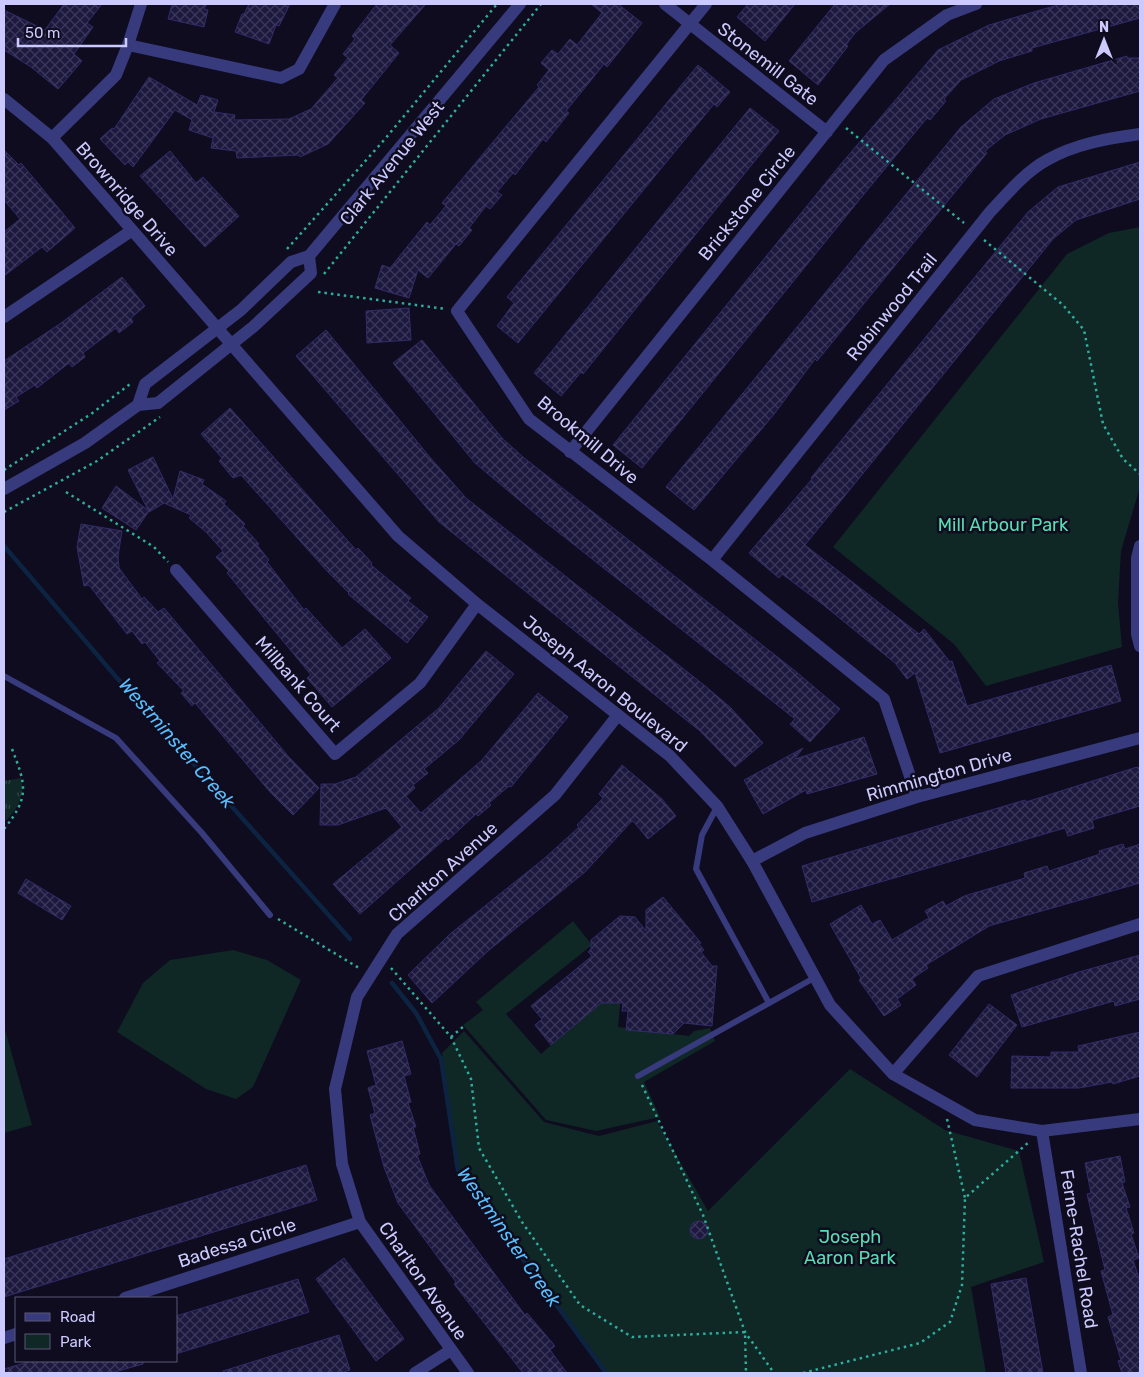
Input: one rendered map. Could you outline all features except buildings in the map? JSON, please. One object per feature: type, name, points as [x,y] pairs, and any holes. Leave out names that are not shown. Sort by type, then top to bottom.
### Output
[{"type":"street","points":[[52,138],[116,74],[128,45],[141,4]]},
{"type":"street","points":[[128,45],[281,78],[299,70],[335,4]]},
{"type":"street","name":"Clark Avenue West","points":[[138,405],[145,384],[217,330],[291,262],[309,256],[520,4]]},
{"type":"street","name":"Stonemill Gate","points":[[664,4],[827,132]]},
{"type":"street","points":[[457,311],[706,4]]},
{"type":"street","name":"Brickstone Circle","points":[[570,452],[884,60],[947,15],[976,4]]},
{"type":"street","name":"Brownridge Drive","points":[[4,99],[52,138],[231,346]]},
{"type":"street","name":"Robinwood Trail","points":[[712,560],[974,232],[1014,185],[1047,160],[1100,139],[1140,134]]},
{"type":"street","points":[[4,318],[131,231]]},
{"type":"street","points":[[4,489],[85,443],[138,405],[158,403],[231,346],[311,273],[309,256]]},
{"type":"street","name":"Brookmill Drive","points":[[457,311],[530,419],[570,452],[712,560],[884,699],[917,797]]},
{"type":"street","name":"Joseph Aaron Boulevard","points":[[231,346],[398,536],[477,604],[670,756],[717,806],[752,860],[830,1005],[894,1074],[975,1120],[1042,1131],[1140,1119]]},
{"type":"street","points":[[1140,546],[1137,558],[1137,634],[1140,646]]},
{"type":"street","name":"Millbank Court","points":[[176,570],[335,754],[420,683],[477,604]]},
{"type":"street","name":"Charlton Avenue","points":[[468,1373],[360,1222],[342,1164],[335,1088],[357,996],[397,934],[555,795],[618,715]]},
{"type":"street","name":"Rimmington Drive","points":[[752,860],[805,833],[917,797],[1140,738]]},
{"type":"street","points":[[894,1074],[978,976],[1140,924]]},
{"type":"street","name":"Ferne-Rachel Road","points":[[1042,1131],[1081,1373]]},
{"type":"street","name":"Badessa Circle","points":[[128,1297],[360,1222]]},
{"type":"street","points":[[415,1373],[451,1350]]},
{"type":"lane","points":[[4,676],[116,738],[196,826],[270,915]]},
{"type":"lane","points":[[717,806],[702,835],[696,869],[769,1002]]},
{"type":"lane","points":[[638,1076],[814,978]]},
{"type":"path","name":"Clark Avenue West","points":[[280,255],[385,139],[497,4]]},
{"type":"path","name":"Clark Avenue West","points":[[320,278],[542,4]]},
{"type":"path","points":[[837,120],[1063,305],[1084,330],[1103,424],[1123,459],[1140,474]]},
{"type":"path","points":[[318,292],[457,311]]},
{"type":"path","points":[[4,470],[91,414],[131,384]]},
{"type":"path","points":[[4,512],[97,461],[163,415]]},
{"type":"path","points":[[66,492],[154,548],[176,570]]},
{"type":"path","points":[[4,829],[15,816],[24,798],[24,780],[12,749]]},
{"type":"path","points":[[270,915],[371,975]]},
{"type":"path","points":[[382,958],[450,1037],[472,1080],[479,1148],[522,1222],[580,1305],[632,1337],[746,1332]]},
{"type":"path","points":[[450,1037],[464,1026]]},
{"type":"path","points":[[638,1076],[703,1215],[746,1332],[774,1373]]},
{"type":"path","points":[[803,1373],[920,1343],[950,1322],[962,1286],[965,1198],[944,1103]]},
{"type":"path","points":[[965,1198],[1042,1131]]},
{"type":"path","points":[[746,1332],[746,1373]]},
{"type":"green space","name":"Mill Arbour Park","points":[[1140,227],[1140,487],[1121,551],[1118,603],[1122,647],[986,686],[954,644],[833,547],[1067,254],[1109,233]]},
{"type":"green space","points":[[21,778],[22,790],[19,802],[13,813],[4,822],[4,781]]},
{"type":"green space","points":[[573,921],[592,945],[506,1014],[541,1054],[613,990],[621,994],[618,1027],[689,1036],[694,1031],[710,1028],[715,1041],[644,1082],[660,1117],[596,1131],[546,1120],[463,1025],[483,1010],[476,1002]]},
{"type":"green space","points":[[233,950],[267,960],[301,980],[253,1087],[236,1099],[206,1089],[117,1032],[143,983],[170,960]]},
{"type":"green space","points":[[4,1026],[32,1125],[4,1133]]},
{"type":"green space","name":"Joseph Aaron Park","points":[[464,1031],[544,1122],[599,1136],[657,1121],[708,1211],[850,1069],[945,1130],[1019,1151],[1044,1262],[971,1287],[986,1373],[608,1373],[455,1167],[442,1053]]},
{"type":"waterway","name":"Westminster Creek","points":[[4,546],[117,678],[350,939]]},
{"type":"waterway","name":"Westminster Creek","points":[[392,983],[416,1013],[441,1059],[458,1170],[606,1373]]}]
